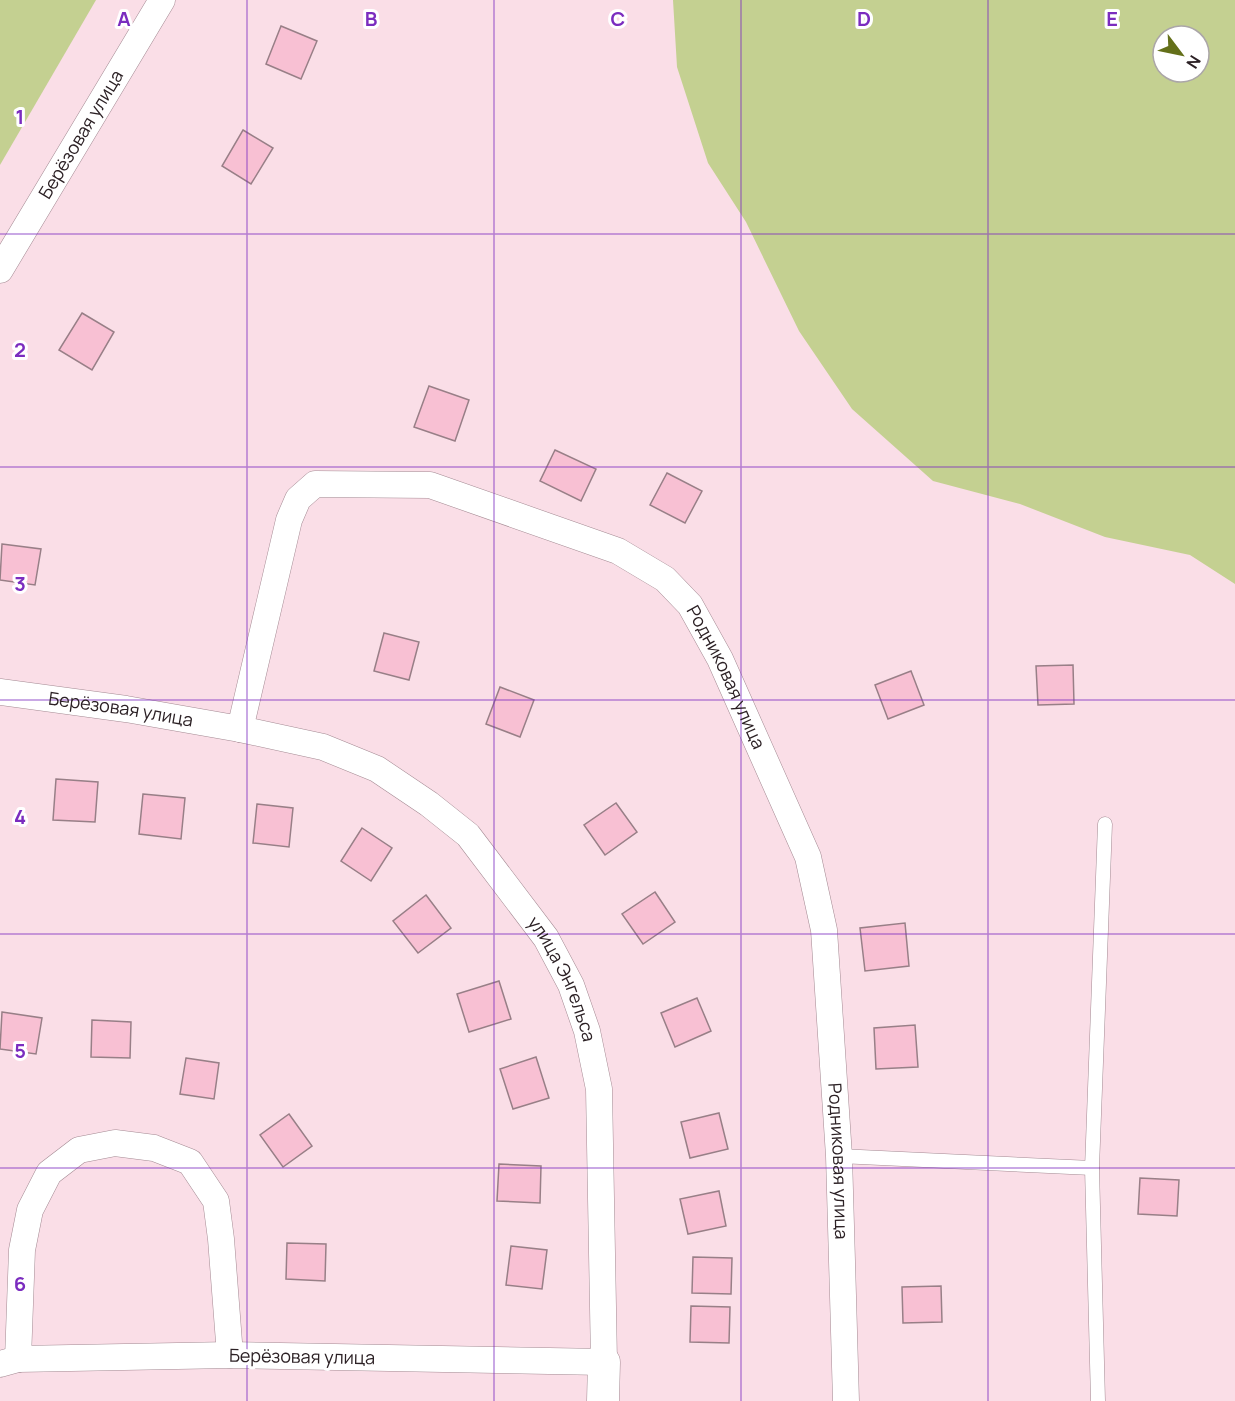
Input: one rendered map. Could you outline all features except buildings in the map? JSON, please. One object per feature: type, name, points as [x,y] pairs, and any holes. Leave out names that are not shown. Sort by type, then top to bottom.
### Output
[{"type":"street","name":"Берёзовая улица","points":[[0,270],[162,0]]},
{"type":"street","name":"Родниковая улица","points":[[240,729],[289,520],[298,499],[315,484],[430,485],[618,551],[665,579],[690,605],[720,659],[808,857],[824,930],[839,1156],[846,1401]]},
{"type":"street","name":"Берёзовая улица","points":[[0,692],[126,709],[240,729]]},
{"type":"street","name":"улица Энгельса","points":[[240,729],[323,747],[377,769],[429,804],[468,835],[546,938],[571,985],[587,1030],[599,1089],[603,1401]]},
{"type":"street","points":[[9,1362],[22,1250],[30,1210],[49,1173],[79,1149],[115,1143],[154,1148],[190,1162],[216,1201],[230,1355]]},
{"type":"street","name":"Берёзовая улица","points":[[9,1362],[230,1355],[604,1362]]},
{"type":"lane","points":[[1098,1401],[1092,1168],[1105,824]]},
{"type":"lane","points":[[839,1156],[1092,1168]]},
{"type":"green space","points":[[0,0],[96,0],[0,165]]},
{"type":"green space","points":[[673,0],[1235,0],[1235,584],[1190,555],[1105,537],[1020,504],[933,481],[852,409],[799,331],[746,222],[708,163],[677,67]]}]
